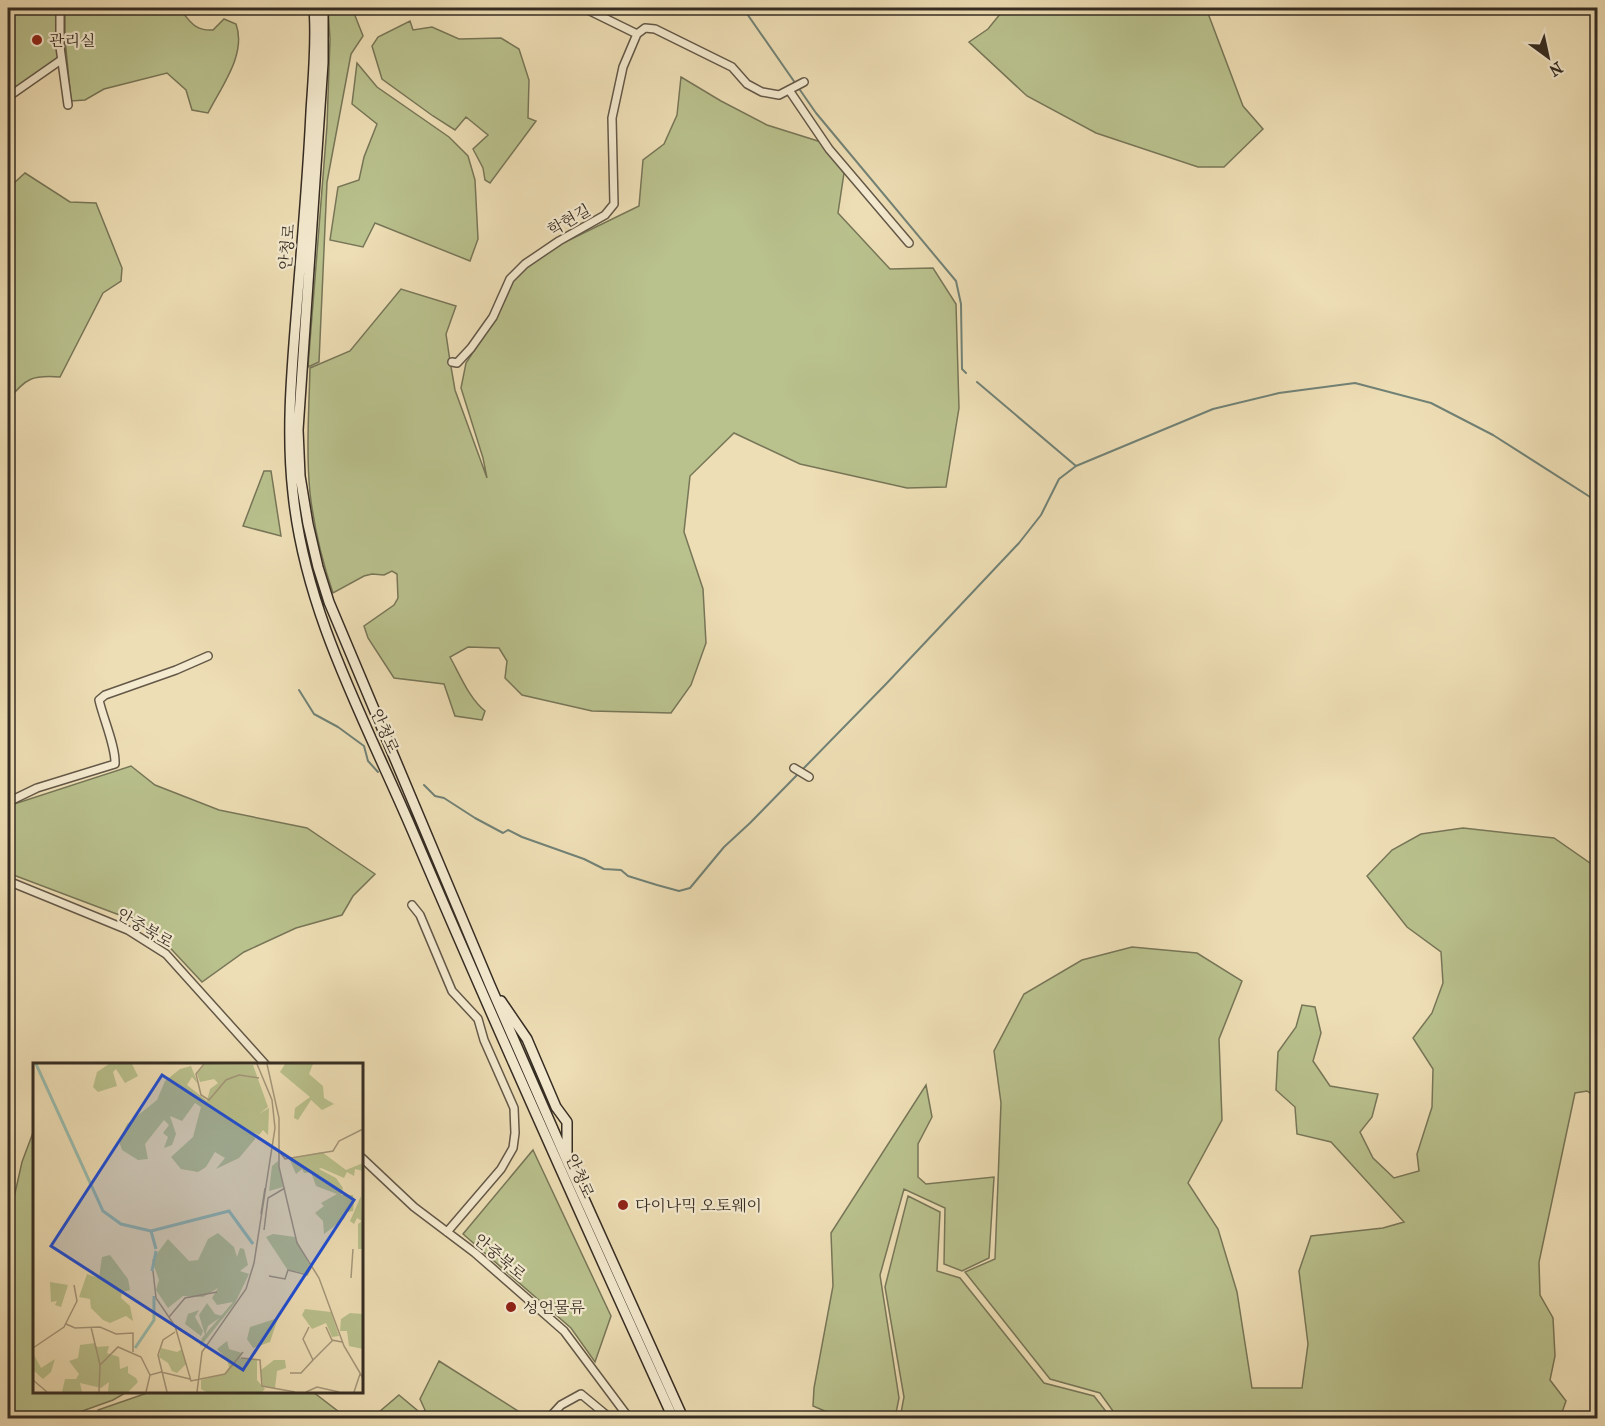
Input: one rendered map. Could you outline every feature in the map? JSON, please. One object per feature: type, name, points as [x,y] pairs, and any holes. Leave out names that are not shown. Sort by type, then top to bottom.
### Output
[{"type":"street","points":[[60,8],[61,60],[68,105]]},
{"type":"street","name":"안청로","points":[[314,8],[315,50],[311,122],[290,382],[294,502],[299,537],[311,589],[343,674],[475,978],[673,1419]]},
{"type":"street","name":"안청로","points":[[323,8],[323,63],[298,430],[300,476],[318,567],[329,602],[490,985],[683,1419]]},
{"type":"street","points":[[584,8],[637,34],[645,28],[655,29],[732,67],[747,84],[762,92],[778,95],[804,82]]},
{"type":"street","name":"학현길","points":[[452,362],[457,363],[471,348],[493,316],[510,279],[525,264],[604,215],[614,204],[612,118],[623,67],[637,34]]},
{"type":"street","points":[[8,97],[61,60]]},
{"type":"street","points":[[789,90],[833,155],[909,243]]},
{"type":"street","points":[[8,802],[37,788],[115,764],[115,756],[103,721],[99,700],[105,695],[208,656]]},
{"type":"street","points":[[794,768],[809,777]]},
{"type":"street","name":"안중북로","points":[[8,881],[128,930],[166,954],[263,1063]]},
{"type":"street","points":[[412,905],[420,915],[452,992],[478,1019],[484,1040],[514,1108],[513,1148],[482,1194],[447,1232]]},
{"type":"street","points":[[490,985],[527,1039],[556,1107],[567,1122],[567,1161]]},
{"type":"street","name":"안중북로","points":[[363,1159],[414,1207],[475,1253],[564,1331],[629,1419]]},
{"type":"street","points":[[549,1419],[561,1405],[581,1394],[610,1419]]},
{"type":"green space","points":[[8,8],[64,8],[65,55],[8,93]]},
{"type":"green space","points":[[65,8],[135,8],[142,11],[154,8],[179,8],[193,24],[201,29],[213,30],[224,19],[236,24],[238,47],[235,58],[208,113],[192,110],[186,90],[167,73],[104,89],[85,100],[71,101],[65,39]]},
{"type":"green space","points":[[328,8],[352,8],[363,36],[351,54],[327,182],[319,362],[308,367],[327,126],[330,39]]},
{"type":"green space","points":[[1005,8],[1206,8],[1243,106],[1263,129],[1224,167],[1198,167],[1096,133],[1027,96],[969,42],[988,29]]},
{"type":"green space","points":[[410,21],[413,30],[432,27],[459,39],[501,38],[519,49],[529,80],[528,118],[536,121],[490,183],[485,180],[483,168],[473,149],[488,135],[466,117],[455,130],[382,79],[372,46],[378,37]]},
{"type":"green space","points":[[357,63],[377,87],[449,137],[468,156],[475,180],[478,239],[470,261],[375,223],[363,247],[330,240],[338,187],[359,180],[364,157],[377,124],[352,104]]},
{"type":"green space","points":[[681,77],[767,125],[821,142],[844,173],[838,213],[890,269],[933,268],[956,304],[959,408],[946,487],[907,488],[800,464],[734,433],[690,476],[684,532],[703,589],[706,643],[691,685],[671,713],[592,711],[522,695],[505,678],[507,661],[499,648],[468,647],[450,657],[470,693],[485,711],[482,720],[455,716],[444,684],[394,678],[368,638],[364,626],[394,605],[398,598],[397,574],[392,571],[384,575],[364,576],[333,593],[319,544],[310,493],[308,446],[310,368],[350,351],[401,289],[456,306],[446,334],[455,390],[487,478],[461,388],[466,363],[495,319],[513,281],[527,267],[561,244],[639,206],[643,160],[664,144],[677,115]]},
{"type":"green space","points":[[25,173],[70,202],[96,203],[122,268],[121,281],[103,293],[60,377],[30,380],[8,400],[8,195],[13,184]]},
{"type":"green space","points":[[264,471],[271,471],[281,536],[243,526]]},
{"type":"green space","points":[[131,766],[155,785],[219,810],[307,828],[375,874],[353,896],[342,915],[296,928],[244,952],[202,982],[160,937],[122,916],[8,873],[8,806]]},
{"type":"green space","points":[[1463,828],[1554,838],[1597,868],[1597,1098],[1587,1091],[1575,1093],[1539,1262],[1540,1295],[1553,1318],[1555,1356],[1550,1380],[1566,1401],[1560,1418],[1118,1418],[1100,1393],[1050,1379],[965,1272],[995,1259],[1001,1103],[994,1051],[1024,994],[1082,960],[1132,947],[1197,953],[1242,981],[1219,1039],[1222,1120],[1188,1183],[1218,1229],[1237,1292],[1252,1388],[1302,1388],[1308,1344],[1299,1271],[1311,1236],[1383,1228],[1404,1222],[1331,1142],[1297,1134],[1295,1107],[1276,1090],[1278,1052],[1296,1027],[1302,1005],[1315,1007],[1321,1033],[1313,1061],[1330,1086],[1378,1094],[1372,1117],[1360,1132],[1373,1158],[1394,1178],[1419,1171],[1417,1154],[1432,1107],[1433,1069],[1413,1038],[1432,1013],[1443,983],[1441,952],[1407,927],[1367,876],[1392,850],[1421,834]]},
{"type":"green space","points":[[926,1085],[932,1117],[918,1144],[918,1177],[926,1184],[994,1177],[989,1258],[962,1271],[944,1264],[945,1208],[904,1189],[880,1275],[899,1398],[895,1418],[841,1418],[813,1406],[814,1388],[833,1286],[831,1233]]},
{"type":"green space","points":[[33,1133],[33,1393],[125,1393],[113,1400],[63,1418],[8,1418],[8,1224],[22,1162]]},
{"type":"green space","points":[[533,1150],[611,1316],[595,1362],[571,1328],[463,1234]]},
{"type":"green space","points":[[908,1196],[940,1212],[937,1271],[960,1278],[1044,1383],[1094,1396],[1111,1418],[900,1418],[904,1397],[885,1287]]},
{"type":"green space","points":[[439,1361],[529,1418],[418,1418],[425,1410],[420,1399]]},
{"type":"green space","points":[[147,1393],[314,1393],[347,1418],[100,1418],[98,1410]]},
{"type":"green space","points":[[399,1395],[418,1411],[413,1418],[372,1418]]},
{"type":"waterway","points":[[743,8],[816,113],[956,281],[961,304],[962,369],[966,373]]},
{"type":"waterway","points":[[977,382],[1076,466],[1213,409],[1279,393],[1355,383],[1431,403],[1493,435],[1598,502]]},
{"type":"waterway","points":[[802,770],[1019,543],[1041,515],[1059,479],[1076,466]]},
{"type":"waterway","points":[[299,690],[314,714],[338,727],[364,746],[368,761],[378,772]]},
{"type":"waterway","points":[[424,785],[435,796],[444,798],[503,833],[508,830],[604,869],[621,870],[628,876],[679,891],[690,888],[724,847],[798,774]]},
{"type":"place","name":"관리실","points":[[37,40]]},
{"type":"place","name":"다이나믹 오토웨이","points":[[623,1205]]},
{"type":"place","name":"성언물류","points":[[511,1307]]}]
